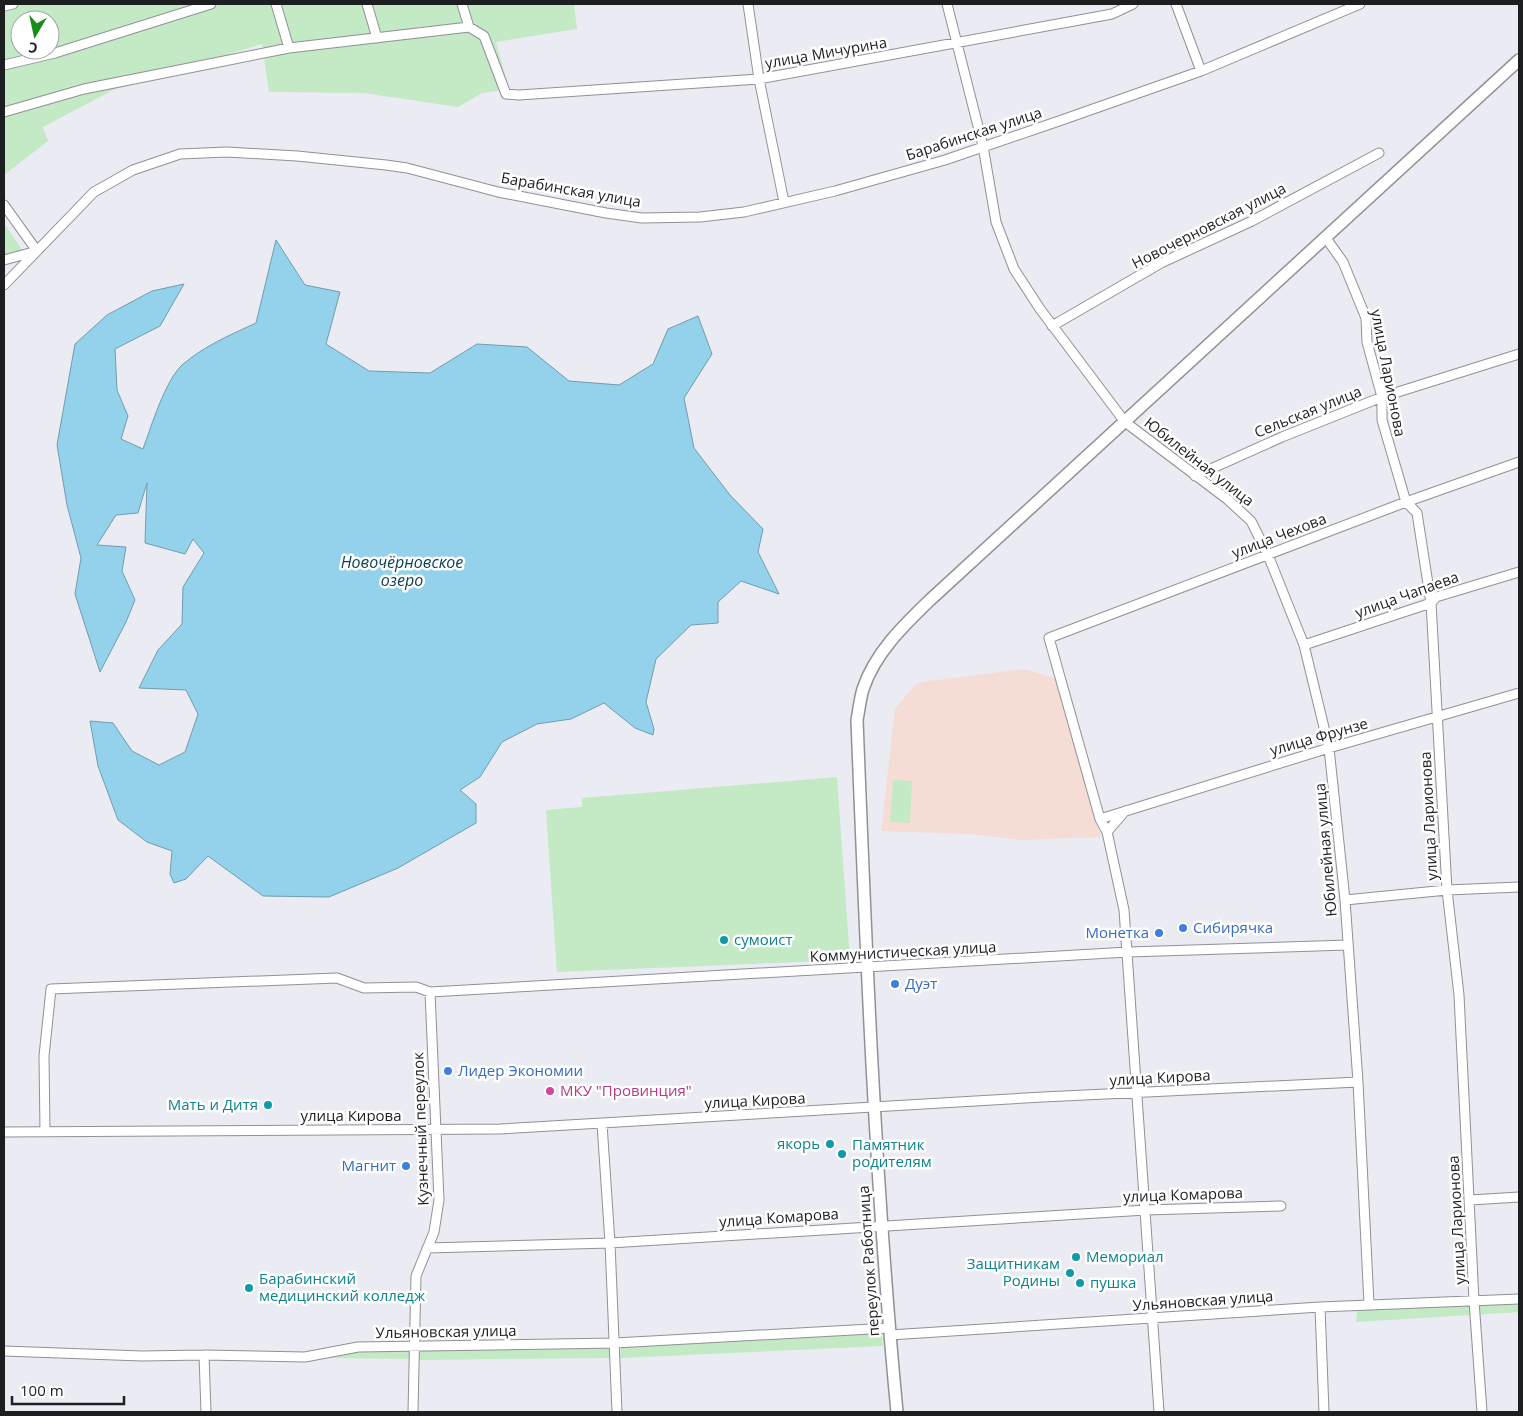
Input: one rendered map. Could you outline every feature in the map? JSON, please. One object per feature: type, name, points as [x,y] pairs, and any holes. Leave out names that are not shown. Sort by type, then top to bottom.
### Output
[{"type":"main road","name":"переулок Работница","points":[[897,1412],[881,1226],[867,968],[857,720],[863,689],[880,656],[900,629],[1519,60]]},
{"type":"street","points":[[4,6],[13,4]]},
{"type":"street","points":[[4,65],[55,53],[212,4]]},
{"type":"street","points":[[276,4],[290,48]]},
{"type":"street","points":[[367,4],[377,38]]},
{"type":"street","points":[[4,112],[84,89],[290,48],[469,27],[462,4]]},
{"type":"street","points":[[748,4],[759,79],[784,202]]},
{"type":"street","name":"Юбилейная улица","points":[[947,4],[955,43],[983,146],[996,222],[1014,269],[1052,326],[1125,422],[1227,499],[1251,521],[1268,555],[1304,645],[1330,748],[1345,900],[1358,1082],[1369,1304]]},
{"type":"street","name":"улица Мичурина","points":[[469,27],[484,36],[506,94],[518,95],[759,79],[1112,14],[1133,4]]},
{"type":"street","points":[[1176,4],[1201,71]]},
{"type":"street","name":"Барабинская улица","points":[[4,285],[94,192],[133,170],[180,154],[204,152],[297,156],[407,168],[498,192],[642,218],[700,217],[744,212],[835,191],[926,165],[1144,93],[1360,4]]},
{"type":"street","name":"Новочерновская улица","points":[[1052,326],[1161,263],[1252,221],[1379,153]]},
{"type":"street","points":[[4,205],[38,251],[4,260]]},
{"type":"street","name":"улица Ларионова","points":[[1326,238],[1343,262],[1366,318],[1367,342],[1382,397],[1382,420],[1406,502],[1416,513],[1431,603],[1447,890],[1459,994],[1474,1300],[1482,1412]]},
{"type":"street","name":"Сельская улица","points":[[1195,476],[1282,436],[1382,397],[1519,354]]},
{"type":"street","name":"улица Чехова","points":[[1100,819],[1049,638],[1406,502],[1519,462]]},
{"type":"street","name":"улица Чапаева","points":[[1304,645],[1431,603],[1436,597],[1519,572]]},
{"type":"street","name":"улица Фрунзе","points":[[1100,819],[1127,809],[1519,693]]},
{"type":"street","points":[[1107,832],[1127,809]]},
{"type":"street","points":[[1100,819],[1107,832],[1124,910],[1159,1412]]},
{"type":"street","points":[[1345,900],[1447,890],[1519,887]]},
{"type":"street","name":"Коммунистическая улица","points":[[45,1132],[44,1056],[51,988],[337,978],[364,988],[416,987],[430,992],[1128,952],[1348,945]]},
{"type":"street","name":"Кузнечный переулок","points":[[413,1412],[416,1276],[434,1232],[439,1200],[434,1129],[430,992]]},
{"type":"street","name":"улица Кирова","points":[[4,1132],[500,1129],[1137,1092],[1358,1082]]},
{"type":"street","points":[[602,1124],[610,1243],[617,1412]]},
{"type":"street","points":[[1470,1200],[1519,1197]]},
{"type":"street","name":"улица Комарова","points":[[427,1248],[610,1243],[1146,1210],[1281,1206]]},
{"type":"street","name":"Ульяновская улица","points":[[4,1351],[142,1356],[305,1357],[358,1347],[614,1344],[1153,1318],[1320,1306],[1519,1299]]},
{"type":"street","points":[[1320,1306],[1324,1412]]},
{"type":"street","points":[[204,1355],[206,1412]]},
{"type":"shaded area","points":[[1024,669],[1061,680],[1101,837],[1023,840],[969,834],[881,831],[895,709],[915,685],[922,682]]},
{"type":"green space","points":[[4,4],[574,4],[577,29],[496,42],[509,89],[482,93],[458,107],[364,93],[269,92],[262,44],[113,90],[43,127],[48,141],[4,175]]},
{"type":"green space","points":[[4,223],[22,250],[4,255]]},
{"type":"green space","points":[[837,777],[850,960],[557,972],[546,810],[582,807],[582,798]]},
{"type":"green space","points":[[893,780],[912,781],[910,823],[890,822]]},
{"type":"green space","points":[[1519,1304],[1519,1312],[1356,1322],[1357,1310]]},
{"type":"green space","points":[[882,1332],[883,1346],[620,1358],[621,1347]]},
{"type":"green space","points":[[611,1346],[611,1358],[419,1360],[419,1348]]},
{"type":"green space","points":[[411,1349],[411,1359],[325,1358],[358,1350]]},
{"type":"water","name":"Новочёрновское озеро","points":[[276,240],[305,285],[340,292],[326,344],[369,371],[430,373],[477,344],[527,347],[569,381],[619,385],[653,364],[668,329],[698,316],[712,354],[684,398],[694,448],[730,495],[763,529],[758,552],[779,594],[741,581],[718,602],[718,623],[691,625],[656,659],[646,702],[654,729],[653,735],[635,728],[604,703],[571,719],[537,724],[502,742],[480,777],[460,790],[476,804],[476,823],[398,868],[329,897],[263,896],[208,856],[186,879],[174,883],[170,874],[172,851],[147,842],[118,820],[98,766],[90,721],[113,723],[132,751],[159,765],[185,752],[198,714],[186,690],[139,688],[158,650],[182,624],[183,587],[204,553],[193,539],[185,554],[145,543],[147,483],[138,513],[116,515],[97,545],[126,547],[122,571],[135,600],[126,622],[100,672],[75,594],[81,558],[67,505],[57,445],[75,344],[107,315],[152,291],[184,284],[160,326],[115,349],[117,390],[128,416],[121,439],[143,449],[164,393],[182,365],[208,347],[256,323]]},
{"type":"place","name":"Сибирячка","points":[[1183,928]]},
{"type":"place","name":"Монетка","points":[[1159,933]]},
{"type":"place","name":"сумоист","points":[[724,940]]},
{"type":"place","name":"Дуэт","points":[[895,984]]},
{"type":"place","name":"Лидер Экономии","points":[[448,1071]]},
{"type":"place","name":"МКУ \"Провинция\"","points":[[550,1091]]},
{"type":"place","name":"Мать и Дитя","points":[[268,1105]]},
{"type":"place","name":"якорь","points":[[830,1144]]},
{"type":"place","name":"Памятник родителям","points":[[842,1154]]},
{"type":"place","name":"Магнит","points":[[406,1166]]},
{"type":"place","name":"Мемориал","points":[[1076,1257]]},
{"type":"place","name":"Защитникам Родины","points":[[1070,1273]]},
{"type":"place","name":"пушка","points":[[1080,1283]]},
{"type":"place","name":"Барабинский медицинский колледж","points":[[249,1288]]}]
